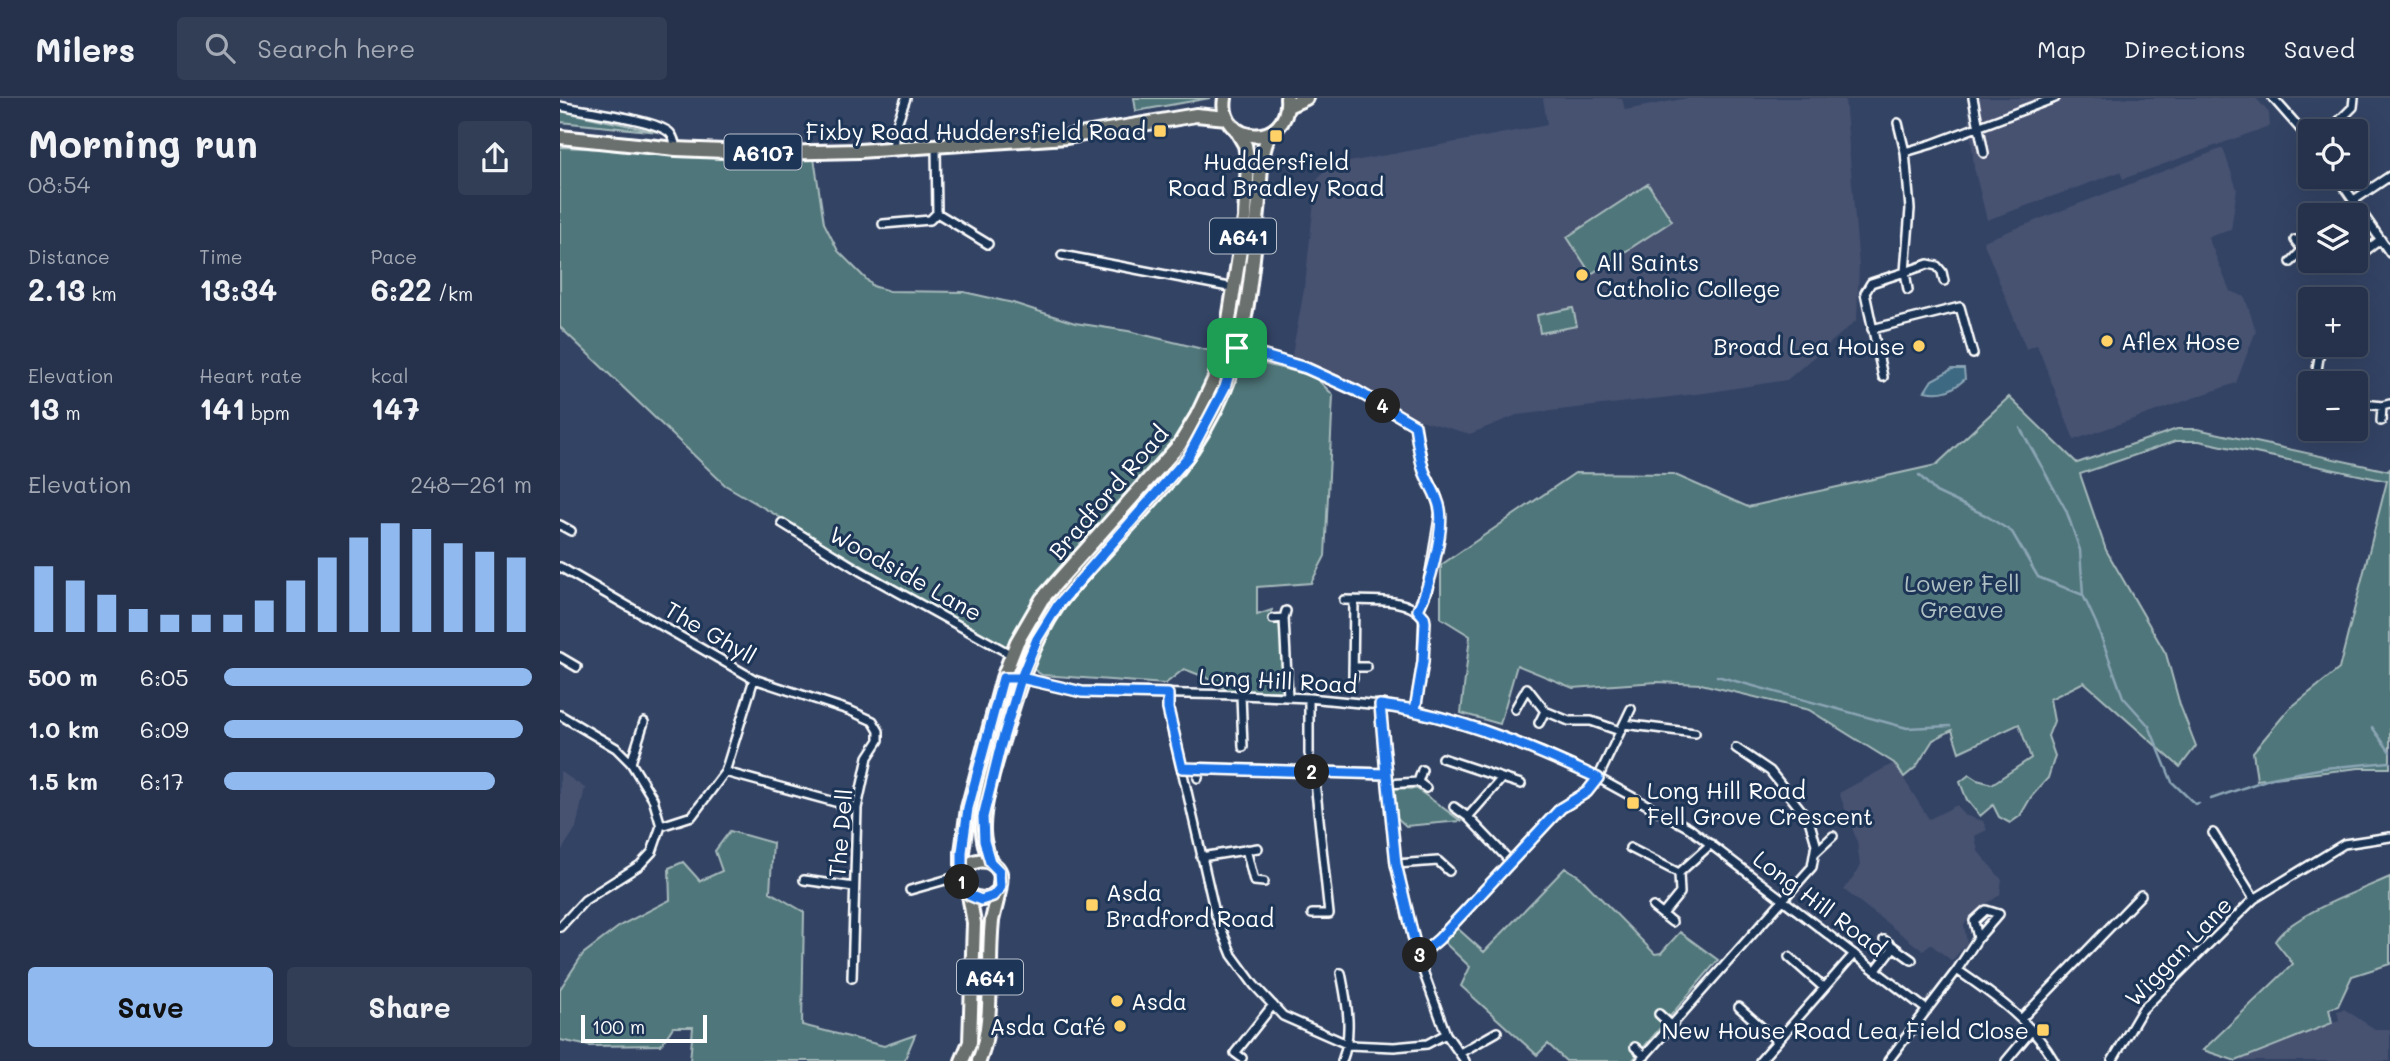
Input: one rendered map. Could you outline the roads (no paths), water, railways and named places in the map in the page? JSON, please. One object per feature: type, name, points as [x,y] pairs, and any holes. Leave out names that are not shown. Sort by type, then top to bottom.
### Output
[{"type":"main road","points":[[1287,102],[1306,98]]},
{"type":"main road","name":"A6107","points":[[560,136],[676,149],[772,153],[893,150],[1067,136],[1196,115],[1224,100]]},
{"type":"main road","name":"A641","points":[[1224,100],[1231,123]]},
{"type":"main road","name":"A641","points":[[1270,133],[1282,122],[1287,102]]},
{"type":"main road","name":"A6107","points":[[1196,115],[1231,123]]},
{"type":"main road","points":[[1231,123],[1252,136],[1270,133]]},
{"type":"main road","name":"Bradford Road","points":[[962,1061],[970,1042],[974,923],[969,895],[962,878],[962,852],[968,808],[1003,678],[1012,655],[1042,599],[1180,444],[1197,416],[1215,377],[1226,339],[1245,218],[1248,162],[1245,145],[1231,123]]},
{"type":"main road","name":"Bradford Road","points":[[979,1061],[984,1049],[992,922],[1001,876],[990,862],[984,841],[983,817],[1021,678],[1037,639],[1058,605],[1188,457],[1225,387],[1237,348],[1253,255],[1264,145],[1270,133]]},
{"type":"main road","points":[[962,878],[971,864],[983,860],[990,862]]},
{"type":"main road","points":[[969,895],[981,900],[997,892]]},
{"type":"street","points":[[893,150],[895,129],[906,98]]},
{"type":"street","points":[[1973,98],[1984,153]]},
{"type":"street","points":[[1905,152],[2055,98]]},
{"type":"street","points":[[2273,98],[2298,126]]},
{"type":"street","points":[[2341,119],[2353,107],[2354,98]]},
{"type":"street","points":[[560,106],[651,124],[670,132],[676,149]]},
{"type":"street","points":[[1898,123],[1905,152],[1910,209],[1905,272],[1908,290]]},
{"type":"street","points":[[883,224],[930,220],[937,213],[936,147]]},
{"type":"street","points":[[2354,200],[2390,176]]},
{"type":"street","points":[[2346,189],[2390,253]]},
{"type":"street","points":[[937,213],[988,244]]},
{"type":"street","points":[[2295,240],[2298,244]]},
{"type":"street","points":[[2368,248],[2380,240]]},
{"type":"street","points":[[2291,262],[2298,254]]},
{"type":"street","points":[[1062,255],[1234,288]]},
{"type":"street","points":[[1883,377],[1865,293],[1871,283],[1928,264],[1937,266],[1944,281]]},
{"type":"street","points":[[1872,329],[1960,307],[1973,354]]},
{"type":"street","points":[[1237,348],[1306,368],[1357,391],[1415,425],[1424,470],[1436,495],[1440,512],[1427,591],[1418,610]]},
{"type":"street","points":[[2368,404],[2386,405],[2381,421]]},
{"type":"street","name":"Woodside Lane","points":[[782,523],[1012,655]]},
{"type":"street","name":"The Ghyll","points":[[560,567],[754,680],[850,711]]},
{"type":"street","points":[[1344,600],[1387,601],[1418,610],[1424,617],[1423,662],[1415,710]]},
{"type":"street","points":[[1353,678],[1354,600]]},
{"type":"street","points":[[1273,619],[1285,615],[1288,697]]},
{"type":"street","points":[[560,657],[577,667]]},
{"type":"street","points":[[1353,667],[1367,667]]},
{"type":"street","name":"Long Hill Road","points":[[1003,678],[1021,678],[1082,692],[1288,697],[1380,705],[1415,710],[1480,729],[1598,778],[1689,828],[1927,1010]]},
{"type":"street","points":[[661,827],[692,816],[725,772],[754,680]]},
{"type":"street","points":[[1515,709],[1527,688],[1545,711],[1569,722],[1591,721],[1622,727],[1695,733]]},
{"type":"street","points":[[1168,694],[1168,709],[1207,886],[1232,955],[1283,1016],[1349,1045],[1394,1047],[1427,1044],[1446,1034]]},
{"type":"street","points":[[1241,695],[1243,747]]},
{"type":"street","points":[[1309,698],[1309,754]]},
{"type":"street","points":[[1380,705],[1396,864],[1418,957],[1446,1034],[1465,1061]]},
{"type":"street","points":[[1418,957],[1439,939],[1561,808],[1587,792],[1598,778],[1631,709]]},
{"type":"street","name":"The Dell","points":[[850,711],[873,721],[879,731],[879,740],[868,757],[857,808],[852,978]]},
{"type":"street","points":[[1539,723],[1545,711]]},
{"type":"street","points":[[560,715],[616,748],[631,763],[653,799],[661,827],[652,852],[640,865],[585,900],[560,927]]},
{"type":"street","points":[[631,763],[644,722]]},
{"type":"street","points":[[1233,737],[1243,737]]},
{"type":"street","points":[[1635,1047],[1642,1059],[1812,867],[1816,845],[1809,820],[1770,771],[1736,748]]},
{"type":"street","points":[[1442,758],[1521,784]]},
{"type":"street","points":[[1182,768],[1386,774]]},
{"type":"street","points":[[1198,778],[1199,768]]},
{"type":"street","points":[[1418,782],[1422,770]]},
{"type":"street","points":[[725,772],[857,808]]},
{"type":"street","points":[[1312,914],[1329,914],[1314,772]]},
{"type":"street","points":[[1468,817],[1502,778]]},
{"type":"street","points":[[1388,784],[1418,782],[1426,788]]},
{"type":"street","points":[[1454,807],[1468,817],[1511,862]]},
{"type":"street","name":"Wiggan Lane","points":[[2112,1061],[2142,1010],[2254,900],[2213,833]]},
{"type":"street","points":[[1815,853],[1833,836]]},
{"type":"street","points":[[2254,900],[2344,844],[2390,836]]},
{"type":"street","points":[[1679,873],[1711,844]]},
{"type":"street","points":[[1201,857],[1258,848]]},
{"type":"street","points":[[1630,848],[1679,873]]},
{"type":"street","points":[[1247,849],[1254,881],[1264,882]]},
{"type":"street","points":[[1396,864],[1438,861],[1449,871]]},
{"type":"street","points":[[1663,914],[1680,893],[1679,873]]},
{"type":"street","points":[[910,890],[962,878]]},
{"type":"street","points":[[804,880],[854,887]]},
{"type":"street","points":[[1207,886],[1216,884]]},
{"type":"street","points":[[2021,1019],[2141,895]]},
{"type":"street","points":[[1653,907],[1672,922]]},
{"type":"street","points":[[1888,1061],[1978,938]]},
{"type":"street","points":[[1884,940],[1912,960]]},
{"type":"street","points":[[1875,970],[1893,948]]},
{"type":"street","points":[[1760,1061],[1854,954]]},
{"type":"street","points":[[1789,957],[1824,988]]},
{"type":"street","points":[[1957,970],[2021,1019],[2045,1044],[2054,1061]]},
{"type":"street","points":[[1341,973],[1348,1009],[1349,1045],[1342,1061]]},
{"type":"street","points":[[1343,983],[1353,982]]},
{"type":"street","points":[[1242,1058],[1232,1050],[1273,1005]]},
{"type":"street","points":[[1740,1007],[1777,1041]]},
{"type":"street","points":[[1659,1014],[1672,1026]]},
{"type":"street","points":[[2006,1061],[2032,1030]]},
{"type":"street","points":[[1460,1053],[1497,1032]]},
{"type":"waterway","points":[[2020,428],[2066,510],[2080,550],[2083,595]]},
{"type":"waterway","points":[[1919,475],[1936,492],[1985,515],[2012,532],[2038,577],[2083,595],[2123,697],[2149,726],[2172,782],[2195,804],[2199,803]]},
{"type":"waterway","points":[[1717,676],[1907,728],[1950,726]]},
{"type":"waterway","points":[[2372,727],[2390,752]]},
{"type":"waterway","points":[[2211,799],[2272,778],[2324,768],[2390,762]]},
{"type":"place","name":"Fixby Road Huddersfield Road","points":[[1160,131]]},
{"type":"place","name":"Huddersfield Road Bradley Road","points":[[1276,136]]},
{"type":"place","name":"All Saints Catholic College","points":[[1582,275]]},
{"type":"place","name":"Aflex Hose","points":[[2107,341]]},
{"type":"place","name":"Broad Lea House","points":[[1919,346]]},
{"type":"place","name":"Long Hill Road Fell Grove Crescent","points":[[1633,803]]},
{"type":"place","name":"Asda Bradford Road","points":[[1092,905]]},
{"type":"place","name":"Asda","points":[[1117,1001]]},
{"type":"place","name":"Asda Café","points":[[1120,1026]]},
{"type":"place","name":"New House Road Lea Field Close","points":[[2043,1030]]},
{"type":"park label","name":"Lower Fell Greave","points":[[1962,596]]}]
